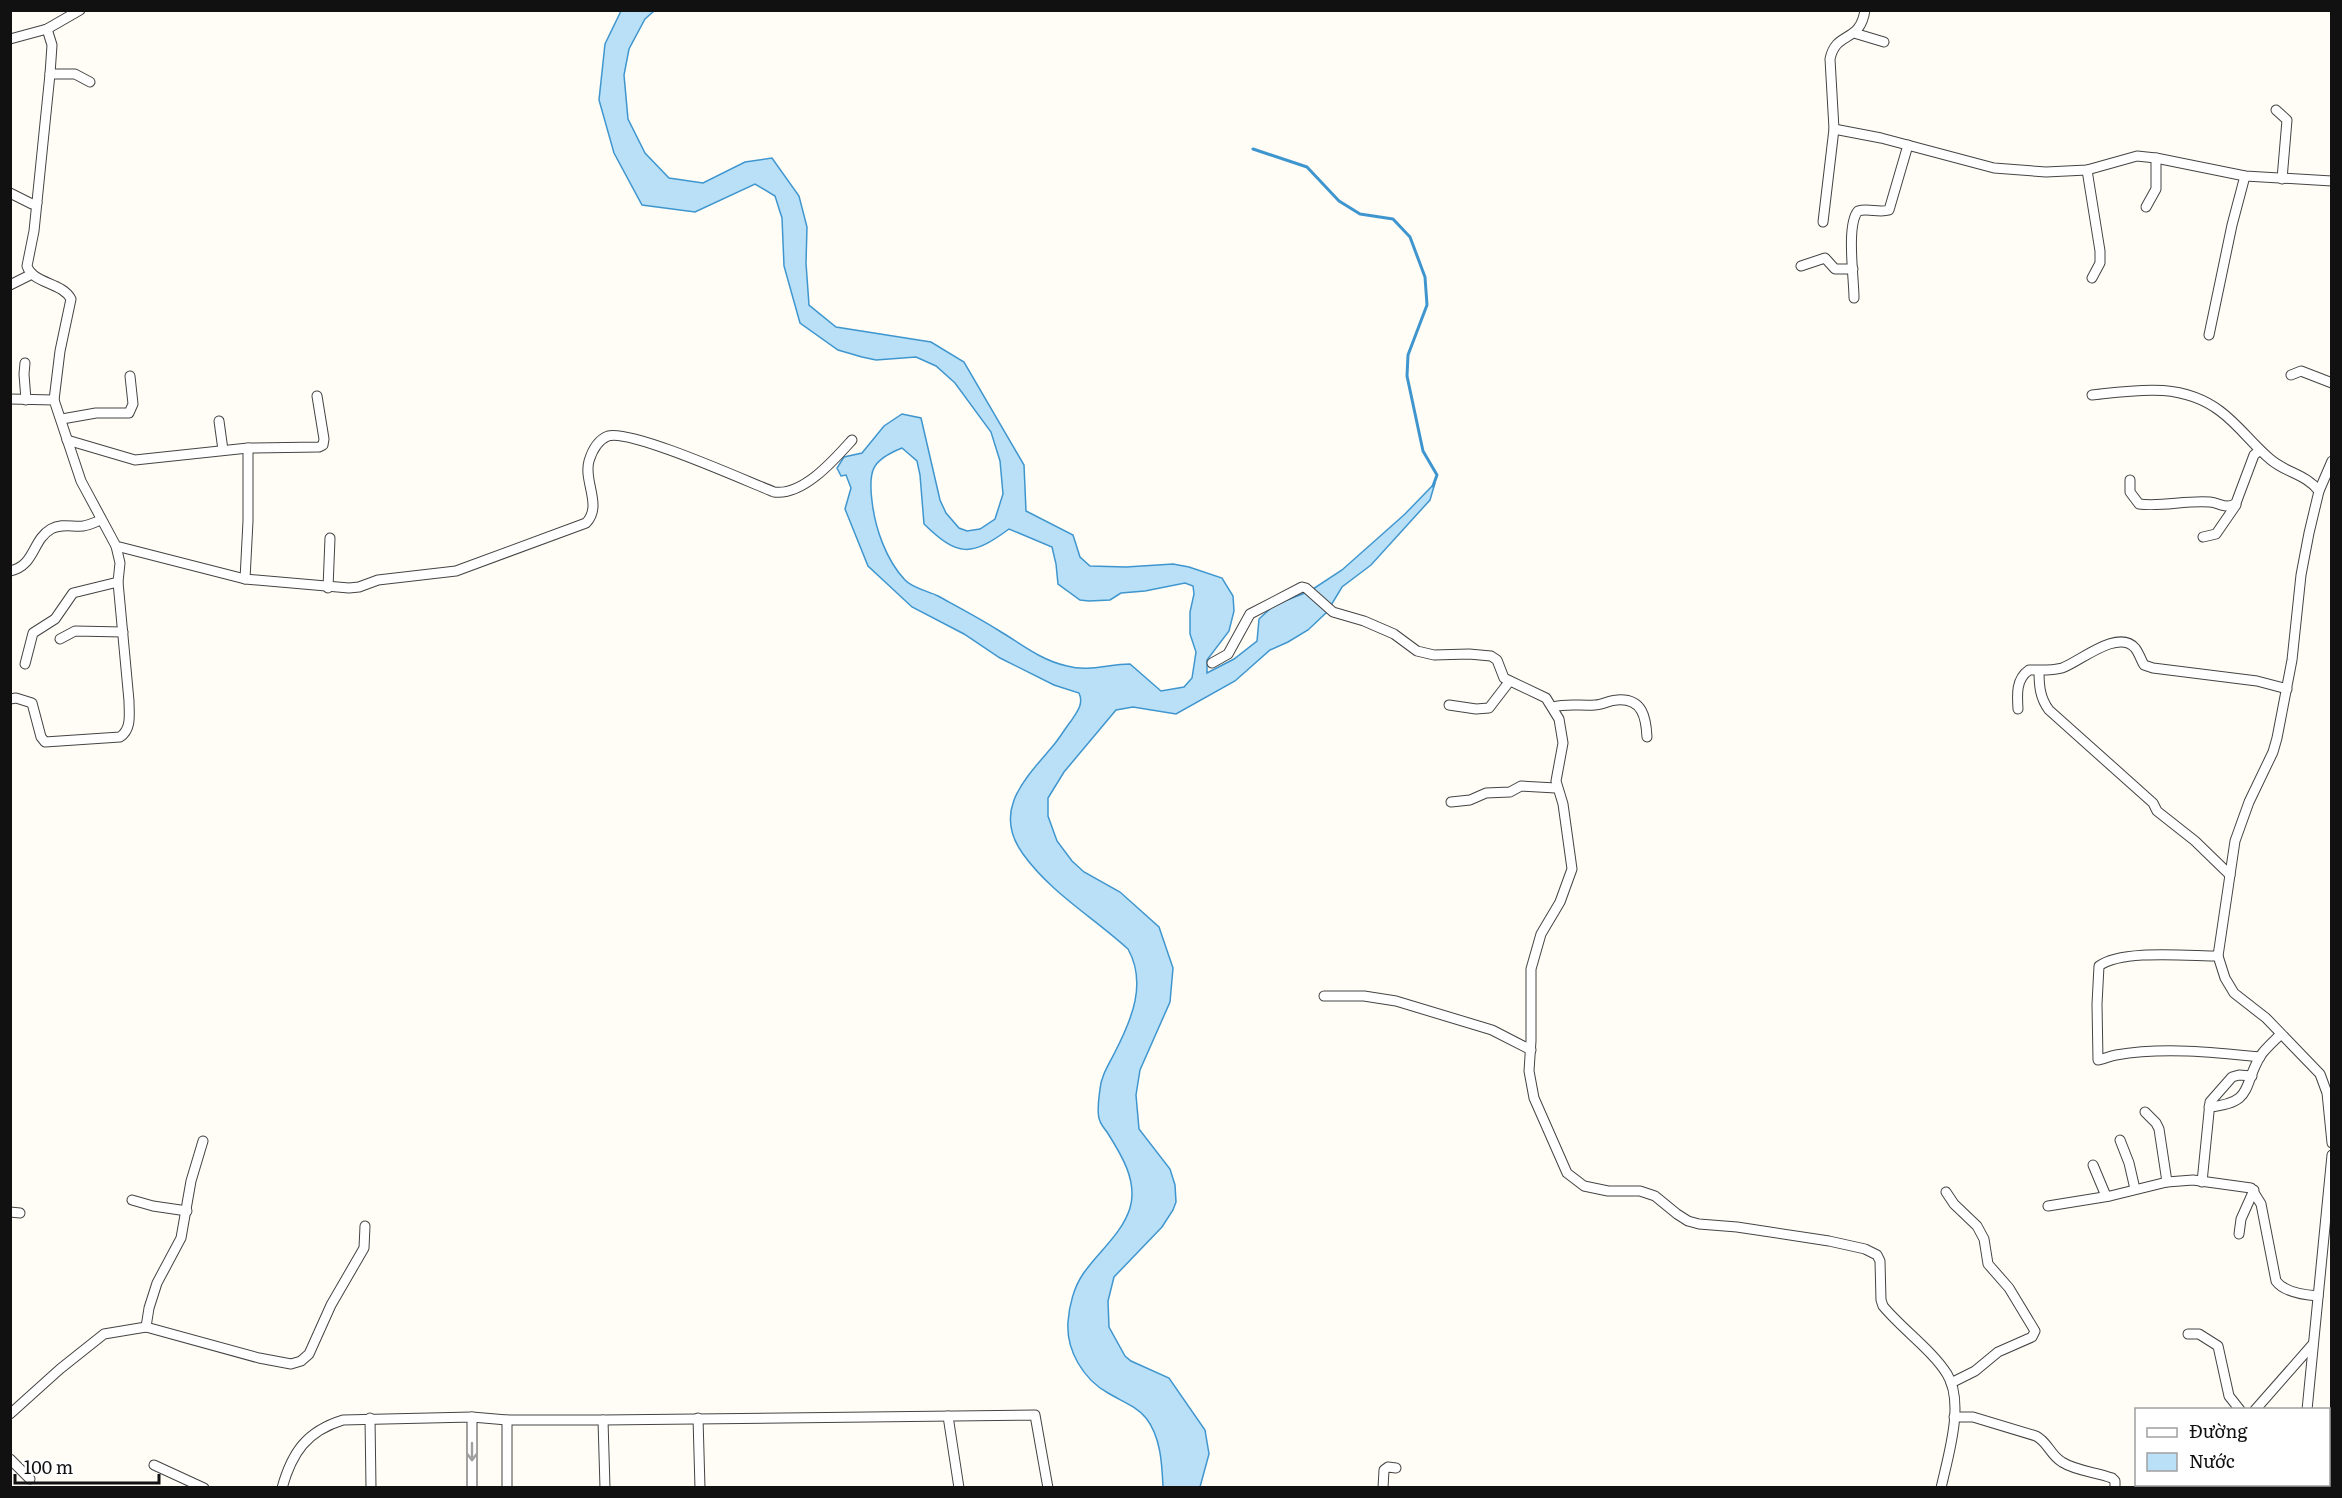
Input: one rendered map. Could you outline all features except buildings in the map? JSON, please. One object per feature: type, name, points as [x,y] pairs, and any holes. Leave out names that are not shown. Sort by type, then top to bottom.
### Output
[{"type":"street","points":[[1823,222],[1834,129],[1830,59],[1832,49],[1863,24],[1865,10]]},
{"type":"street","points":[[10,39],[47,29],[80,11]]},
{"type":"street","points":[[10,699],[16,698],[32,703],[41,737],[45,742],[123,736],[129,720],[118,582],[120,563],[116,546],[81,481],[54,400],[60,351],[71,299],[66,292],[32,274],[27,266],[34,231],[50,74],[52,45],[47,29]]},
{"type":"street","points":[[1854,33],[1884,42]]},
{"type":"street","points":[[50,74],[75,74],[90,82]]},
{"type":"street","points":[[2276,110],[2287,120],[2283,179]]},
{"type":"street","points":[[1834,129],[1908,145],[1994,168],[2046,172],[2087,170],[2138,156],[2245,176],[2331,181]]},
{"type":"street","points":[[1854,298],[1852,234],[1855,213],[1863,210],[1889,210],[1908,145]]},
{"type":"street","points":[[2146,207],[2156,189],[2156,158]]},
{"type":"street","points":[[2087,170],[2100,251],[2100,263],[2092,278]]},
{"type":"street","points":[[2209,335],[2232,225],[2245,176]]},
{"type":"street","points":[[10,193],[32,204],[37,203]]},
{"type":"street","points":[[1801,266],[1825,258],[1835,269],[1853,269]]},
{"type":"street","points":[[10,285],[32,274]]},
{"type":"street","points":[[25,363],[26,400]]},
{"type":"street","points":[[2291,375],[2301,371],[2331,383]]},
{"type":"street","points":[[62,419],[96,413],[129,413],[133,404],[130,376]]},
{"type":"street","points":[[2092,394],[2146,390],[2191,394],[2220,411],[2240,428],[2272,462],[2304,477],[2319,491]]},
{"type":"street","points":[[67,440],[135,460],[248,448],[309,448],[323,445],[324,440],[317,396]]},
{"type":"street","points":[[10,399],[54,400]]},
{"type":"street","points":[[219,422],[222,450]]},
{"type":"street","points":[[116,546],[245,579],[328,588],[359,587],[378,580],[456,571],[586,523],[594,507],[587,471],[589,459],[595,446],[607,437],[621,435],[666,449],[774,492],[785,494],[829,466],[852,440]]},
{"type":"street","points":[[245,579],[248,448]]},
{"type":"street","points":[[2203,537],[2216,534],[2236,503],[2254,454],[2260,450]]},
{"type":"street","points":[[2331,461],[2329,474],[2319,491],[2301,575],[2287,689],[2273,752],[2249,802],[2238,832],[2218,956],[2225,978],[2234,993],[2266,1018],[2320,1074],[2328,1100],[2331,1143]]},
{"type":"street","points":[[2130,480],[2130,492],[2139,504],[2212,502],[2228,507],[2236,503]]},
{"type":"street","points":[[10,571],[22,567],[30,560],[41,537],[52,528],[68,524],[87,526],[101,520]]},
{"type":"street","points":[[328,588],[330,538]]},
{"type":"street","points":[[25,664],[33,633],[55,619],[73,593],[118,582]]},
{"type":"street","points":[[1212,663],[1228,654],[1251,614],[1295,590],[1306,588],[1333,612],[1364,621],[1394,634],[1417,651],[1425,654],[1491,656],[1497,660],[1504,678],[1509,682],[1546,698],[1559,719],[1563,735],[1556,788],[1563,804],[1572,869],[1560,902],[1541,934],[1531,969],[1529,1071],[1534,1098],[1561,1163],[1575,1181],[1584,1186],[1596,1189],[1640,1191],[1655,1196],[1688,1221],[1829,1241],[1877,1255],[1880,1261],[1881,1300],[1884,1306],[1941,1366],[1951,1383],[1954,1417],[1951,1444],[1941,1488]]},
{"type":"street","points":[[60,639],[75,631],[123,632]]},
{"type":"street","points":[[2018,709],[2017,692],[2022,675],[2029,670],[2063,668],[2103,645],[2129,644],[2134,647],[2144,665],[2153,668],[2257,681],[2287,689]]},
{"type":"street","points":[[2038,671],[2043,703],[2049,710],[2153,803],[2157,811],[2194,841],[2230,875]]},
{"type":"street","points":[[1449,705],[1476,709],[1489,708],[1509,682]]},
{"type":"street","points":[[1553,707],[1564,704],[1597,705],[1617,700],[1628,701],[1643,710],[1647,738]]},
{"type":"street","points":[[1451,802],[1470,800],[1486,794],[1510,792],[1521,786],[1556,788]]},
{"type":"street","points":[[2218,956],[2131,957],[2105,962],[2099,966],[2098,1060],[2114,1055],[2163,1052],[2223,1053],[2260,1057]]},
{"type":"street","points":[[1324,996],[1364,996],[1396,1001],[1492,1030],[1531,1050]]},
{"type":"street","points":[[2209,1107],[2240,1099],[2248,1088],[2260,1057],[2280,1035]]},
{"type":"street","points":[[2202,1182],[2210,1102],[2232,1077],[2252,1076]]},
{"type":"street","points":[[2145,1112],[2159,1129],[2167,1182]]},
{"type":"street","points":[[2120,1140],[2129,1163],[2135,1189]]},
{"type":"street","points":[[146,1327],[154,1292],[181,1238],[191,1181],[203,1141]]},
{"type":"street","points":[[2307,1408],[2331,1155]]},
{"type":"street","points":[[2093,1165],[2106,1196]]},
{"type":"street","points":[[2048,1206],[2167,1182],[2202,1182],[2251,1188],[2261,1204],[2276,1281],[2288,1290],[2318,1296]]},
{"type":"street","points":[[2239,1234],[2241,1219],[2254,1190]]},
{"type":"street","points":[[1946,1192],[1954,1204],[1977,1226],[1983,1239],[1988,1264],[2009,1288],[2035,1331],[2032,1338],[1998,1352],[1975,1371],[1951,1383]]},
{"type":"street","points":[[132,1200],[187,1211]]},
{"type":"street","points":[[10,1414],[60,1369],[104,1335],[146,1327],[259,1358],[291,1365],[301,1362],[309,1354],[331,1305],[364,1248],[365,1226]]},
{"type":"street","points":[[2188,1334],[2199,1334],[2218,1346],[2221,1351],[2229,1396],[2238,1408]]},
{"type":"street","points":[[2257,1408],[2313,1344]]},
{"type":"street","points":[[282,1488],[295,1454],[309,1437],[325,1426],[343,1420],[472,1417],[507,1420],[603,1420],[1035,1415],[1048,1488]]},
{"type":"street","points":[[948,1416],[959,1488]]},
{"type":"street","points":[[472,1417],[472,1488]]},
{"type":"street","points":[[1954,1417],[1987,1420],[2036,1436],[2045,1441],[2051,1453],[2064,1463],[2112,1478],[2115,1481],[2115,1488]]},
{"type":"street","points":[[370,1418],[371,1488]]},
{"type":"street","points":[[698,1418],[700,1488]]},
{"type":"street","points":[[507,1420],[507,1488]]},
{"type":"street","points":[[603,1420],[605,1488]]},
{"type":"street","points":[[10,1459],[30,1479]]},
{"type":"street","points":[[154,1465],[204,1488]]},
{"type":"street","points":[[1383,1488],[1384,1470],[1388,1467],[1396,1468]]},
{"type":"water","points":[[621,11],[654,11],[645,19],[629,49],[624,75],[628,119],[645,153],[669,178],[703,183],[745,162],[772,158],[799,196],[807,227],[806,263],[809,305],[836,327],[931,342],[964,362],[1024,465],[1026,511],[1073,535],[1080,557],[1090,566],[1126,567],[1173,564],[1222,578],[1233,596],[1234,611],[1229,631],[1207,660],[1207,673],[1234,659],[1257,641],[1259,619],[1274,605],[1310,591],[1342,570],[1405,514],[1435,483],[1430,500],[1371,565],[1342,587],[1327,612],[1308,630],[1270,650],[1235,681],[1176,714],[1133,707],[1116,710],[1064,772],[1048,798],[1048,816],[1057,841],[1072,861],[1084,872],[1120,892],[1159,927],[1173,968],[1170,1002],[1140,1070],[1136,1095],[1139,1129],[1170,1169],[1175,1185],[1176,1202],[1162,1227],[1114,1277],[1108,1301],[1109,1327],[1125,1356],[1169,1378],[1205,1430],[1209,1454],[1200,1487],[1163,1487],[1160,1451],[1151,1426],[1138,1410],[1108,1393],[1091,1380],[1073,1353],[1068,1333],[1072,1297],[1077,1285],[1121,1226],[1132,1198],[1127,1168],[1118,1149],[1101,1124],[1098,1110],[1102,1079],[1132,1014],[1137,988],[1136,975],[1134,962],[1128,949],[1059,893],[1023,854],[1014,838],[1011,810],[1022,784],[1055,744],[1079,708],[1079,693],[1054,685],[1000,658],[964,634],[912,607],[868,566],[845,509],[851,488],[846,475],[841,476],[837,468],[844,457],[862,453],[884,426],[902,414],[921,418],[940,500],[946,513],[959,528],[967,531],[980,529],[995,519],[1003,494],[1000,461],[991,432],[955,383],[936,366],[916,357],[876,360],[838,350],[800,323],[784,266],[782,218],[775,196],[755,184],[695,212],[642,205],[614,153],[599,100],[605,44]],"holes":[[[902,448],[917,461],[924,524],[946,543],[965,549],[974,548],[984,545],[1009,529],[1052,547],[1058,584],[1080,600],[1110,600],[1121,593],[1185,583],[1193,586],[1190,634],[1196,652],[1192,678],[1184,687],[1161,691],[1130,664],[1075,668],[1048,660],[938,596],[908,583],[892,563],[882,543],[874,511],[871,481],[874,467],[892,452]]]},
{"type":"waterway","points":[[1253,149],[1307,167],[1339,201],[1360,214],[1393,219],[1410,237],[1425,277],[1427,305],[1408,355],[1407,376],[1423,451],[1437,475],[1433,486]]}]
